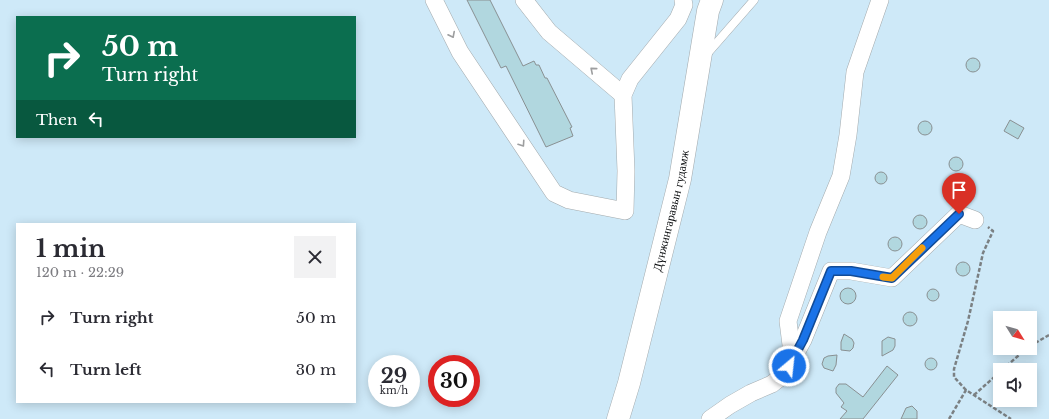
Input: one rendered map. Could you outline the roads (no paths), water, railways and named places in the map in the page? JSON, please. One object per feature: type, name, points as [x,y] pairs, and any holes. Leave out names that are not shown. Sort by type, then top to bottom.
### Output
[{"type":"main road","name":"Дүнжингаравын гудамж","points":[[618,419],[629,383],[680,179],[710,6]]},
{"type":"street","points":[[434,0],[460,52],[554,193],[569,200],[626,211],[623,95],[630,79],[678,18],[684,2],[710,6]]},
{"type":"street","points":[[524,0],[549,32],[623,95]]},
{"type":"street","points":[[789,366],[792,353],[788,330],[790,316],[818,232],[841,176],[846,150],[855,72],[880,0]]},
{"type":"street","points":[[710,419],[730,405],[751,393],[772,384],[782,376],[803,340],[831,271],[851,271],[892,278],[959,214],[975,220]]},
{"type":"lane","points":[[699,63],[754,0]]}]
